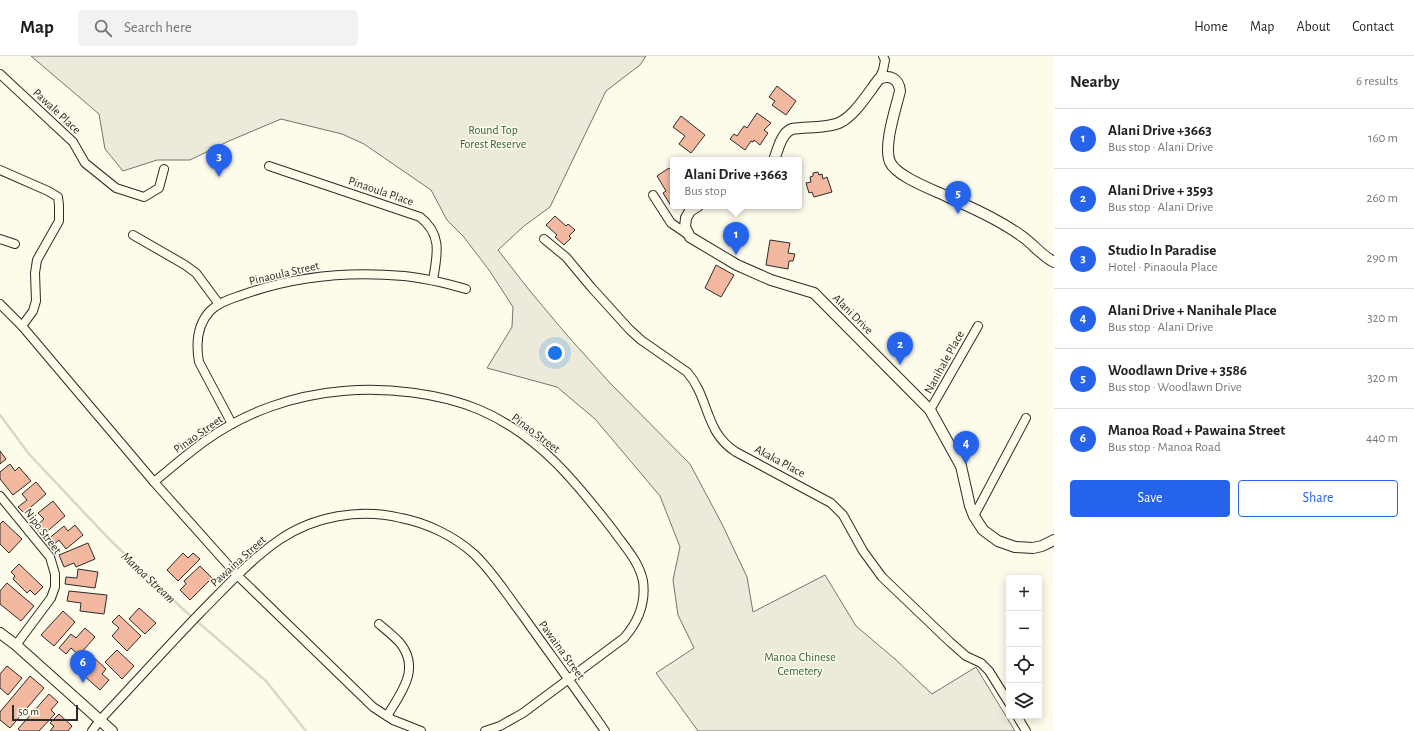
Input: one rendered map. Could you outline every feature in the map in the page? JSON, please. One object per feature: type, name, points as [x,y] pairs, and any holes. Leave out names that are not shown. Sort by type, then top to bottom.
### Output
[{"type":"street","points":[[775,157],[787,131],[792,128],[831,125],[849,117],[879,79],[885,60],[883,56]]},
{"type":"street","name":"Pawale Place","points":[[0,74],[73,142],[85,163],[116,188],[144,197],[159,188],[164,169]]},
{"type":"street","points":[[879,79],[887,76],[893,78],[899,84],[900,88],[887,149],[888,157],[893,168],[902,175],[981,213],[1015,232],[1054,262]]},
{"type":"street","name":"Pinaoula Place","points":[[269,166],[420,217],[431,228],[437,243],[433,280]]},
{"type":"street","points":[[0,170],[48,191],[58,198],[59,205],[59,221],[37,260],[35,273],[36,301],[32,311],[22,326]]},
{"type":"street","name":"Alani Drive","points":[[653,195],[670,223],[690,237],[737,265],[771,280],[814,293],[930,410],[961,466],[970,506],[974,516],[983,530],[990,536],[1006,545],[1015,547],[1033,548],[1042,546],[1054,540]]},
{"type":"street","points":[[690,237],[685,227],[686,218],[690,211],[693,209]]},
{"type":"street","points":[[133,235],[196,273],[219,304]]},
{"type":"street","name":"Akaka Place","points":[[544,238],[566,257],[630,330],[641,340],[691,376],[698,386],[711,421],[721,440],[728,447],[831,503],[843,515],[863,551],[882,577],[966,656],[981,664],[989,671],[1006,698]]},
{"type":"street","points":[[0,239],[15,244]]},
{"type":"street","name":"Pinaoula Street","points":[[232,424],[199,362],[198,355],[198,340],[202,325],[210,312],[219,304],[264,288],[310,277],[357,274],[404,276],[433,280],[466,289]]},
{"type":"street","points":[[0,304],[22,326],[154,482],[237,575],[364,699],[386,716],[404,726],[421,731]]},
{"type":"street","name":"Nanihale Place","points":[[930,410],[978,326]]},
{"type":"street","name":"Pinao Street","points":[[154,482],[206,440],[232,424],[272,407],[307,396],[343,391],[380,390],[432,397],[463,404],[493,416],[529,439],[561,467],[633,557],[640,572],[642,581],[642,607],[637,620],[630,632],[624,638],[569,680],[512,720],[485,731]]},
{"type":"street","points":[[974,516],[1026,418]]},
{"type":"street","name":"Nipo Street","points":[[0,496],[50,558],[55,574],[55,587],[51,598],[16,645]]},
{"type":"street","name":"Pawaina Street","points":[[92,731],[100,720],[182,631],[237,575],[262,553],[280,539],[300,528],[322,520],[344,515],[367,514],[390,515],[413,520],[434,528],[473,554],[489,570],[604,731]]},
{"type":"street","points":[[379,624],[400,644],[409,664],[406,685],[386,716]]},
{"type":"street","points":[[0,633],[16,645],[112,731]]},
{"type":"street","points":[[1019,719],[1026,731]]},
{"type":"green space","name":"Round Top Forest Reserve","points":[[31,56],[646,56],[640,65],[606,91],[550,207],[524,226],[498,250],[566,334],[610,383],[690,464],[722,524],[747,577],[753,612],[825,575],[856,626],[895,659],[932,694],[976,667],[1006,716],[1006,719],[1008,719],[1015,731],[698,731],[656,673],[694,648],[678,615],[673,580],[680,547],[660,496],[595,419],[557,387],[487,368],[512,327],[513,307],[489,270],[463,236],[447,220],[431,190],[364,144],[342,134],[281,119],[229,141],[190,160],[157,160],[123,171],[105,149],[99,114]]},
{"type":"building","points":[[777,86],[796,101],[786,115],[772,105],[775,101],[769,97]]},
{"type":"building","points":[[757,113],[771,123],[764,130],[768,133],[760,145],[754,140],[753,142],[751,141],[745,150],[730,139],[734,134],[737,136],[744,126],[747,128]]},
{"type":"building","points":[[681,116],[705,135],[691,153],[679,144],[685,136],[673,127]]},
{"type":"building","points":[[669,168],[670,169],[670,204],[663,193],[666,191],[657,176]]},
{"type":"building","points":[[818,172],[819,175],[822,174],[823,179],[827,177],[832,192],[814,197],[812,192],[809,193],[806,183],[811,182],[810,177],[813,176],[813,173]]},
{"type":"building","points":[[555,216],[566,226],[568,224],[575,230],[569,236],[571,238],[564,245],[555,237],[557,235],[546,225]]},
{"type":"building","points":[[770,240],[790,243],[788,253],[795,254],[793,261],[789,261],[788,269],[766,265]]},
{"type":"building","points":[[716,265],[734,275],[721,297],[705,288]]},
{"type":"building","points":[[0,451],[6,459],[0,464]]},
{"type":"building","points":[[10,464],[15,471],[19,467],[31,481],[13,495],[0,479],[0,472]]},
{"type":"building","points":[[36,482],[46,494],[24,513],[18,507],[27,500],[22,494]]},
{"type":"building","points":[[53,501],[65,516],[42,536],[35,527],[44,519],[38,513]]},
{"type":"building","points":[[3,521],[22,539],[9,553],[0,544],[0,524]]},
{"type":"building","points":[[75,525],[83,535],[66,549],[59,540],[52,546],[47,540],[64,526],[68,531]]},
{"type":"building","points":[[88,543],[95,559],[76,567],[74,563],[64,567],[59,555]]},
{"type":"building","points":[[183,553],[188,558],[193,553],[200,559],[178,581],[167,570]]},
{"type":"building","points":[[19,564],[43,587],[35,595],[30,590],[27,593],[13,579],[15,576],[11,572]]},
{"type":"building","points":[[200,566],[212,578],[190,600],[180,590],[186,584],[184,581]]},
{"type":"building","points":[[78,569],[98,572],[95,588],[65,584],[66,577],[77,578]]},
{"type":"building","points":[[7,583],[34,606],[21,621],[0,604],[0,591]]},
{"type":"building","points":[[69,591],[107,595],[104,614],[80,611],[81,603],[67,601]]},
{"type":"building","points":[[139,608],[156,623],[145,634],[129,619]]},
{"type":"building","points":[[63,611],[75,622],[54,646],[41,635]]},
{"type":"building","points":[[119,615],[141,636],[127,651],[112,636],[119,628],[112,622]]},
{"type":"building","points":[[85,628],[95,637],[79,655],[71,648],[66,654],[59,648],[71,634],[76,638]]},
{"type":"building","points":[[117,650],[134,666],[122,679],[105,662]]},
{"type":"building","points":[[88,652],[106,669],[102,674],[109,680],[100,690],[82,674],[88,667],[80,661]]},
{"type":"building","points":[[7,666],[22,678],[8,695],[0,688],[0,674]]},
{"type":"building","points":[[30,676],[44,688],[10,728],[0,720],[0,712]]},
{"type":"building","points":[[49,694],[58,702],[51,710],[55,714],[39,731],[20,731],[18,729]]},
{"type":"building","points":[[59,714],[72,726],[68,731],[50,731],[54,726],[50,723]]},
{"type":"waterway","name":"Manoa Stream","points":[[0,415],[29,454],[110,540],[184,610],[266,681],[306,731]]},
{"type":"place","name":"Studio In Paradise","points":[[219,177]]},
{"type":"place","name":"Woodlawn Drive + 3586","points":[[958,214]]},
{"type":"place","name":"Alani Drive +3663","points":[[736,255]]},
{"type":"place","name":"Alani Drive + 3593","points":[[900,365]]},
{"type":"place","name":"Alani Drive + Nanihale Place","points":[[966,464]]},
{"type":"place","name":"Manoa Road + Pawaina Street","points":[[83,683]]},
{"type":"park label","name":"Manoa Chinese Cemetery","points":[[800,664]]}]
